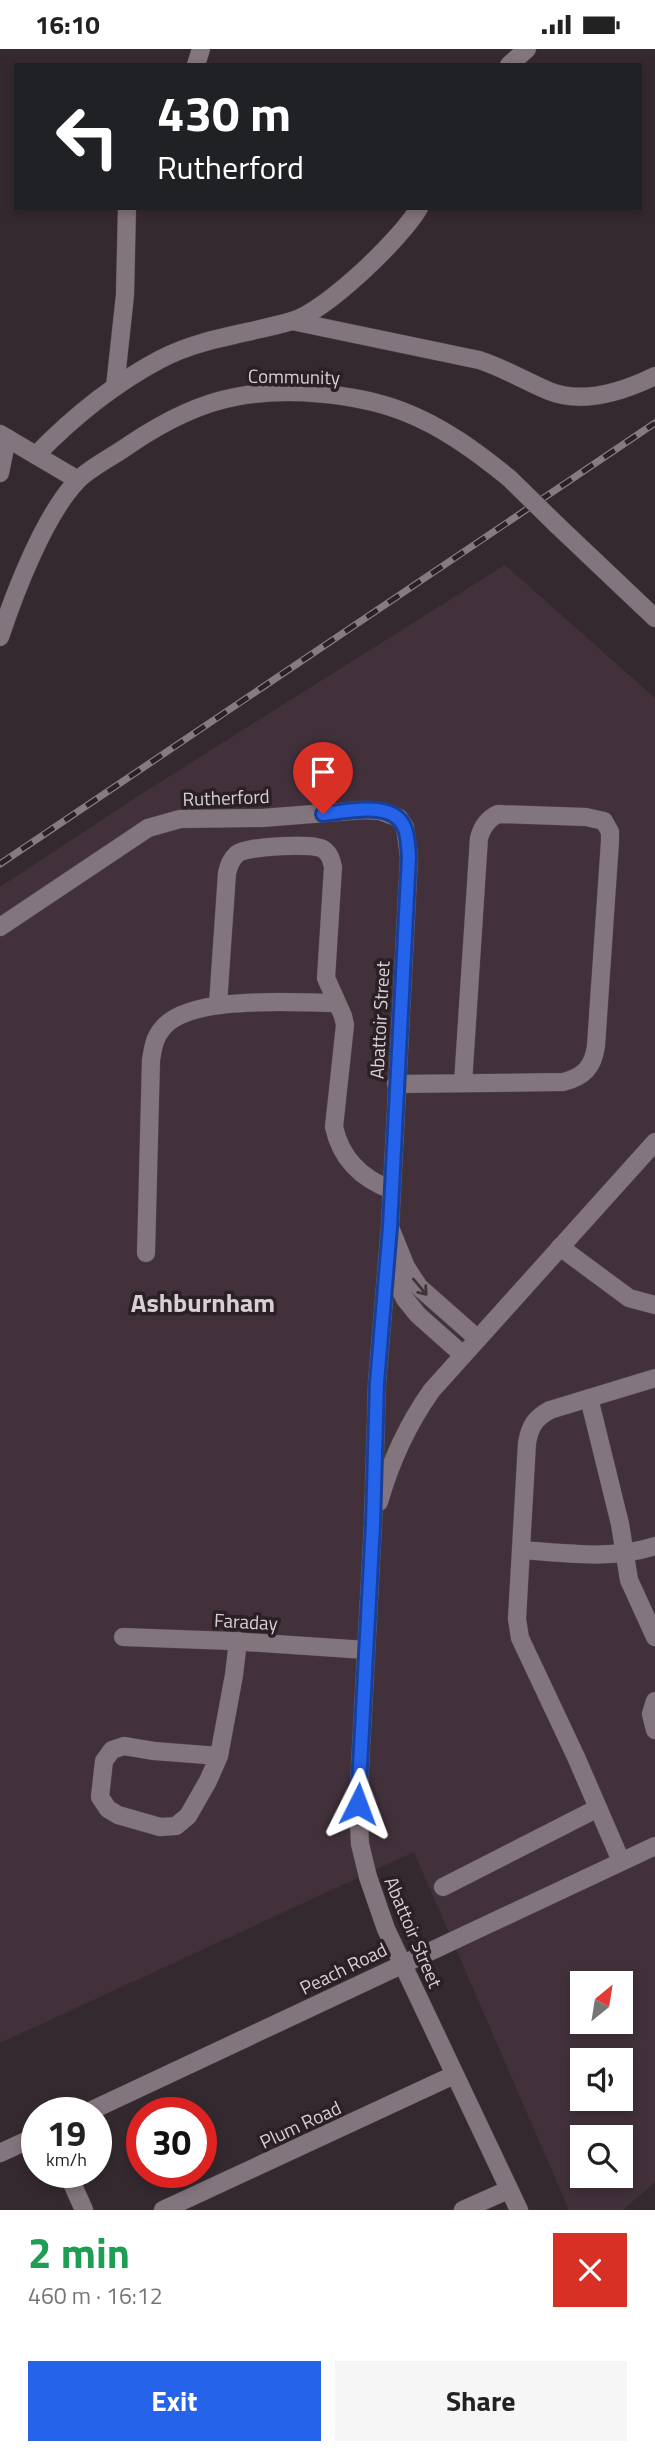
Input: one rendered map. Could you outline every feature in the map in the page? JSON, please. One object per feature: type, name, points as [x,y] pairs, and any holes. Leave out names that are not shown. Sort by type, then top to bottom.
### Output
[{"type":"street","points":[[511,63],[527,49]]},
{"type":"street","points":[[115,387],[125,295],[127,210]]},
{"type":"street","points":[[36,455],[62,428],[115,387],[159,360],[198,344],[305,316],[336,293],[396,239],[418,210]]},
{"type":"street","points":[[291,321],[479,360],[560,394],[606,394],[655,376]]},
{"type":"street","name":"Community","points":[[78,480],[143,436],[197,408],[235,397],[277,393],[359,399],[403,411],[457,439],[509,478],[655,618]]},
{"type":"street","points":[[0,473],[3,436],[78,480],[45,531],[14,597],[0,637]]},
{"type":"street","name":"Rutherford","points":[[0,927],[111,851],[148,828],[167,821],[262,818],[364,810],[380,811],[399,818]]},
{"type":"street","points":[[396,1084],[463,1083],[564,1081],[577,1079],[586,1073],[592,1064],[596,1046],[610,841],[610,832],[604,821],[586,817],[498,814],[482,829],[479,838],[463,1083]]},
{"type":"street","name":"Abattoir Street","points":[[399,818],[405,827],[409,856],[390,1227],[376,1395],[373,1524],[358,1804],[360,1844],[386,1929],[519,2210]]},
{"type":"street","points":[[218,1004],[230,862],[244,850],[309,845],[326,851],[331,857],[333,867],[326,978],[345,1025],[334,1127],[337,1139],[352,1166],[364,1177],[392,1191]]},
{"type":"street","points":[[146,1253],[151,1060],[154,1042],[162,1028],[174,1018],[218,1004],[336,1003]]},
{"type":"street","name":"Abattoir Street","points":[[373,1524],[384,1482],[400,1440],[432,1390],[655,1142]]},
{"type":"street","name":"Abattoir Street","points":[[390,1227],[406,1267],[419,1287],[478,1339]]},
{"type":"street","points":[[560,1247],[629,1299],[655,1305]]},
{"type":"street","points":[[387,1262],[412,1307],[463,1355]]},
{"type":"street","points":[[621,1861],[520,1638],[517,1619],[527,1443],[533,1423],[550,1410],[655,1378]]},
{"type":"street","points":[[589,1398],[620,1524],[629,1580],[655,1637]]},
{"type":"street","points":[[521,1550],[583,1554],[624,1553],[655,1546]]},
{"type":"street","name":"Faraday","points":[[123,1637],[238,1641],[366,1650]]},
{"type":"street","points":[[219,1755],[153,1751],[124,1746],[112,1750],[104,1761],[100,1797],[108,1809],[118,1815],[160,1827],[176,1826],[188,1816],[219,1755],[238,1641]]},
{"type":"street","points":[[655,1701],[651,1714],[655,1730]]},
{"type":"street","points":[[443,1887],[598,1808]]},
{"type":"street","name":"Peach Road","points":[[112,2101],[655,1846]]},
{"type":"street","name":"Plum Road","points":[[163,2210],[454,2075]]},
{"type":"street","points":[[0,2154],[21,2144]]},
{"type":"street","points":[[75,2188],[85,2210]]},
{"type":"street","points":[[463,2210],[508,2190]]},
{"type":"shaded area","name":"Ashburnham","points":[[505,565],[655,698],[655,2182],[623,2210],[569,2210],[414,1852],[0,2043],[0,887],[146,791]]},
{"type":"railway","points":[[0,864],[655,423]]},
{"type":"district","name":"Ashburnham","points":[[203,1302]]},
{"type":"route","points":[[323,814],[364,810],[391,814],[399,818],[405,827],[409,856],[390,1227],[381,1310],[373,1454],[373,1524],[358,1804]]}]
